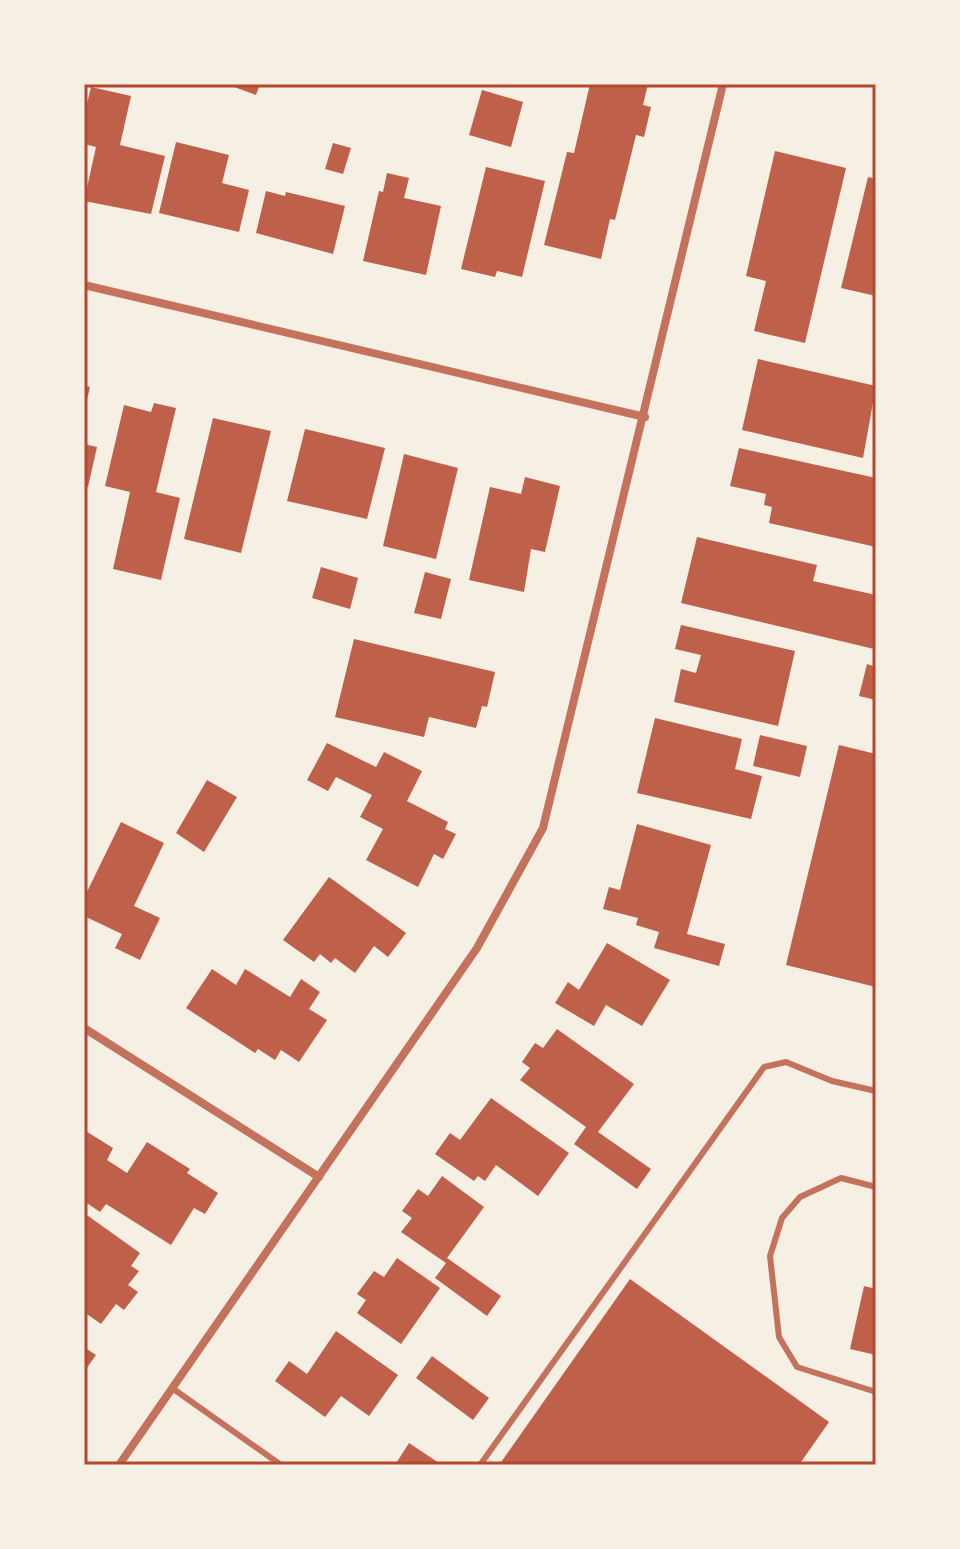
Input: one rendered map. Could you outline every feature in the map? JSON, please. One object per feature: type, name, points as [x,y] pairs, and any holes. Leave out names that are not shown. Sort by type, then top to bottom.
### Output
[{"type":"street","points":[[119,1465],[477,948],[543,828],[645,417],[723,84]]},
{"type":"street","points":[[84,285],[645,417]]},
{"type":"street","points":[[84,1028],[319,1177]]},
{"type":"lane","points":[[480,1465],[764,1067],[786,1062],[832,1081],[876,1091]]},
{"type":"lane","points":[[876,1187],[841,1178],[800,1197],[782,1218],[770,1256],[779,1337],[797,1367],[876,1392]]},
{"type":"lane","points":[[172,1388],[281,1465]]},
{"type":"building","points":[[226,84],[260,84],[256,95]]},
{"type":"building","points":[[590,84],[648,84],[643,105],[651,107],[644,137],[636,135],[615,220],[610,219],[601,259],[544,245],[567,152],[574,153]]},
{"type":"building","points":[[91,87],[131,96],[120,145],[165,156],[151,214],[84,201],[96,147],[84,144],[84,116]]},
{"type":"building","points":[[482,90],[523,102],[511,147],[469,135]]},
{"type":"building","points":[[176,142],[229,155],[222,183],[249,190],[239,232],[159,213]]},
{"type":"building","points":[[333,143],[351,148],[343,174],[325,169]]},
{"type":"building","points":[[775,151],[846,168],[805,343],[754,331],[766,281],[746,276]]},
{"type":"building","points":[[486,167],[545,181],[522,277],[497,271],[495,277],[461,269]]},
{"type":"building","points":[[387,173],[409,178],[404,198],[441,206],[426,275],[363,261],[379,191],[383,192]]},
{"type":"building","points":[[868,177],[876,179],[876,296],[841,288]]},
{"type":"building","points":[[266,191],[285,196],[286,192],[345,206],[333,254],[256,233]]},
{"type":"building","points":[[758,359],[876,386],[863,458],[742,430]]},
{"type":"building","points":[[84,386],[90,387],[85,408],[84,408]]},
{"type":"building","points":[[154,403],[176,408],[156,492],[180,498],[161,580],[113,569],[130,492],[105,486],[124,405],[151,412]]},
{"type":"building","points":[[213,418],[271,431],[241,553],[184,539]]},
{"type":"building","points":[[305,429],[385,448],[367,519],[287,501]]},
{"type":"building","points":[[84,444],[97,447],[88,487],[84,486]]},
{"type":"building","points":[[739,448],[876,478],[873,500],[876,501],[876,547],[769,523],[772,507],[764,505],[766,494],[730,486]]},
{"type":"building","points":[[404,454],[458,468],[436,559],[383,546]]},
{"type":"building","points":[[525,477],[560,486],[545,552],[531,549],[524,592],[469,580],[490,487],[521,494]]},
{"type":"building","points":[[697,537],[817,565],[813,581],[876,595],[874,649],[681,603]]},
{"type":"building","points":[[321,567],[358,578],[350,609],[312,598]]},
{"type":"building","points":[[425,572],[451,579],[441,619],[414,613]]},
{"type":"building","points":[[681,625],[795,651],[778,726],[674,702],[681,669],[696,673],[701,655],[675,649]]},
{"type":"building","points":[[354,639],[495,672],[487,707],[482,706],[476,728],[429,717],[424,737],[335,717]]},
{"type":"building","points":[[867,664],[876,667],[876,700],[859,696]]},
{"type":"building","points":[[655,718],[742,739],[735,769],[762,776],[751,819],[637,793]]},
{"type":"building","points":[[760,735],[807,746],[800,777],[753,766]]},
{"type":"building","points":[[327,743],[376,767],[384,752],[422,771],[407,801],[448,822],[445,829],[456,834],[443,859],[434,854],[418,887],[366,860],[383,829],[360,817],[372,795],[336,777],[328,791],[307,780]]},
{"type":"building","points":[[839,745],[876,754],[876,987],[786,965]]},
{"type":"building","points":[[207,780],[237,797],[204,852],[176,833]]},
{"type":"building","points":[[121,822],[164,843],[134,906],[160,918],[140,960],[115,948],[122,934],[84,916],[84,898]]},
{"type":"building","points":[[637,824],[711,845],[687,934],[725,944],[719,966],[654,948],[659,932],[636,925],[638,918],[603,909],[609,887],[620,890]]},
{"type":"building","points":[[329,877],[406,933],[388,957],[374,946],[355,973],[335,958],[331,963],[320,954],[314,962],[283,940]]},
{"type":"building","points":[[607,943],[670,980],[642,1026],[606,1005],[594,1026],[555,1003],[568,982],[579,990]]},
{"type":"building","points":[[212,969],[236,985],[245,969],[290,997],[301,979],[320,992],[309,1009],[327,1020],[299,1062],[281,1050],[275,1060],[258,1049],[255,1053],[186,1008]]},
{"type":"building","points":[[557,1029],[634,1084],[598,1132],[651,1169],[637,1189],[574,1144],[586,1127],[520,1080],[530,1068],[522,1062],[535,1043],[543,1048]]},
{"type":"building","points":[[491,1098],[569,1153],[538,1196],[496,1165],[485,1181],[478,1176],[474,1181],[435,1154],[450,1133],[460,1140]]},
{"type":"building","points":[[84,1130],[113,1148],[107,1160],[127,1173],[147,1142],[190,1169],[187,1173],[218,1193],[205,1214],[194,1208],[171,1245],[106,1204],[100,1212],[84,1201]]},
{"type":"building","points":[[442,1176],[484,1207],[447,1258],[501,1296],[487,1316],[435,1278],[446,1263],[401,1232],[412,1218],[402,1211],[418,1189],[428,1196]]},
{"type":"building","points":[[84,1213],[140,1253],[131,1266],[139,1271],[128,1285],[138,1292],[124,1310],[116,1304],[101,1324],[84,1312]]},
{"type":"building","points":[[397,1258],[440,1288],[401,1344],[357,1313],[366,1300],[357,1294],[374,1271],[384,1277]]},
{"type":"building","points":[[630,1279],[829,1422],[799,1465],[499,1465]]},
{"type":"building","points":[[864,1286],[876,1289],[876,1355],[850,1349]]},
{"type":"building","points":[[336,1331],[398,1375],[369,1416],[341,1396],[325,1417],[275,1381],[289,1361],[307,1374]]},
{"type":"building","points":[[84,1347],[96,1355],[84,1372]]},
{"type":"building","points":[[432,1356],[489,1398],[473,1420],[416,1378]]},
{"type":"building","points":[[409,1443],[442,1465],[395,1465]]}]
